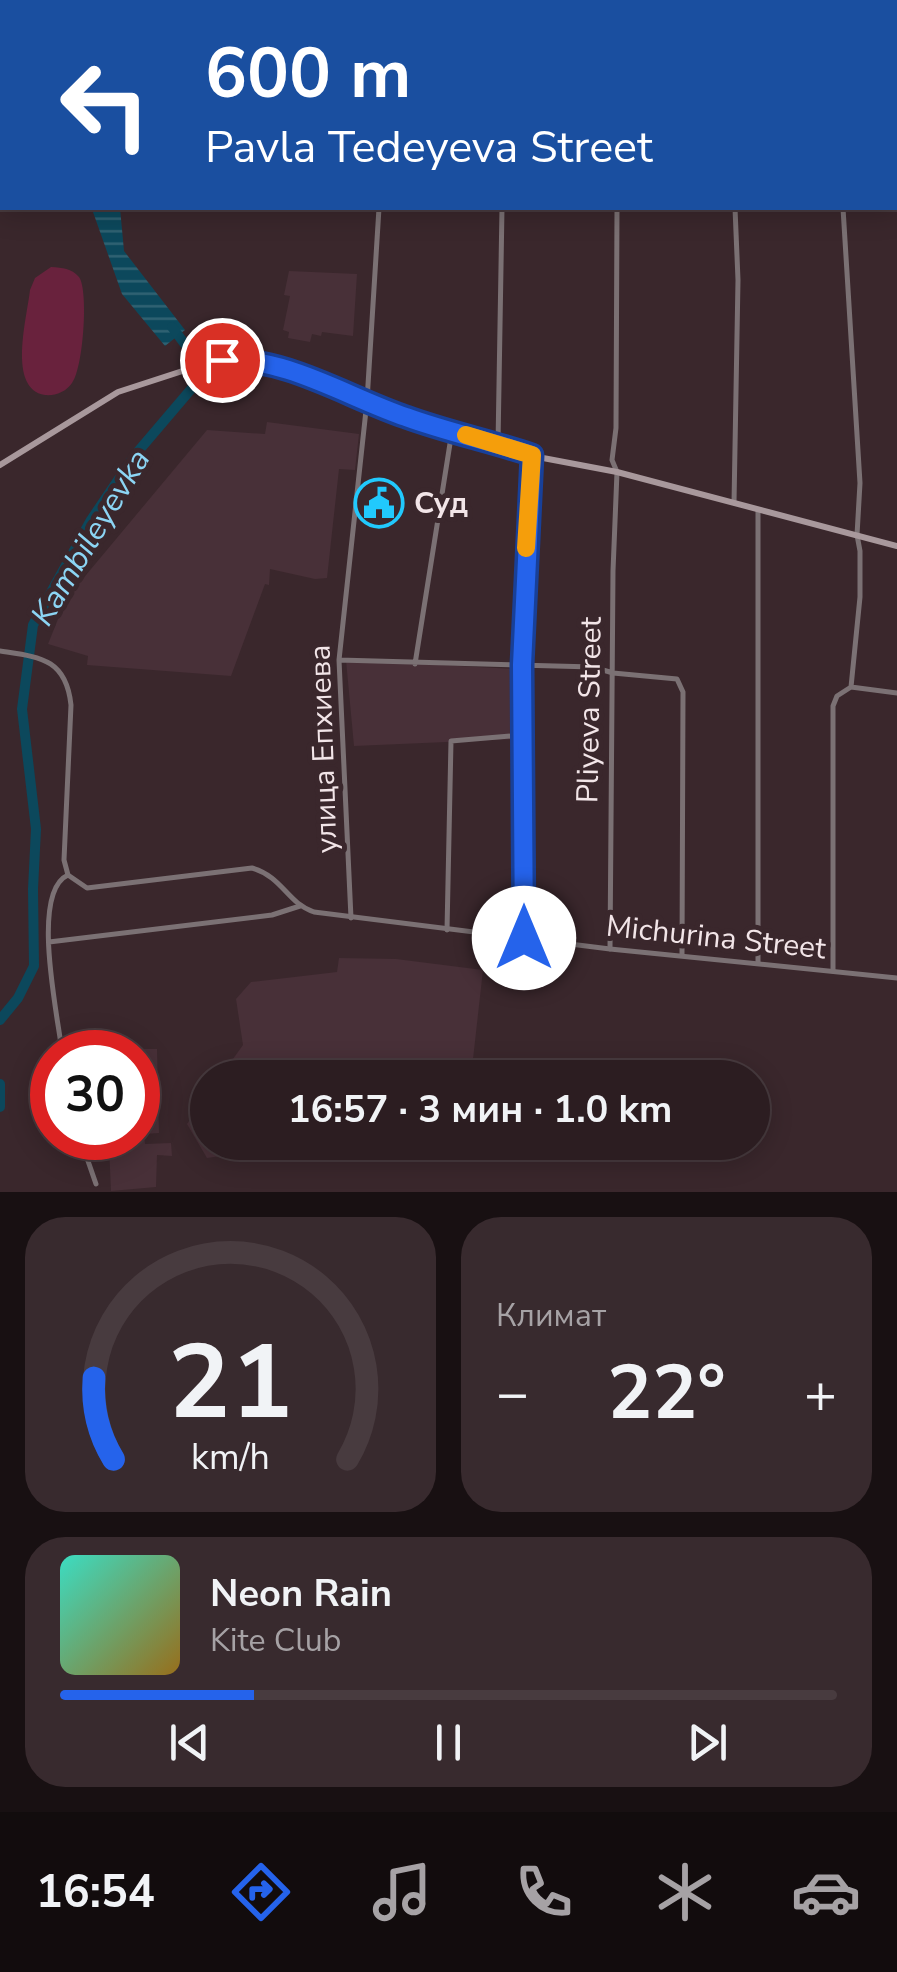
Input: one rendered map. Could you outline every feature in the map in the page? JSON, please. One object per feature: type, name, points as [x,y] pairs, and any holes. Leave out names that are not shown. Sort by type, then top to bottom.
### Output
[{"type":"main road","points":[[0,465],[118,392],[204,364],[246,359],[322,382],[406,417],[532,455],[617,472],[897,546]]},
{"type":"street","name":"улица Епхиева","points":[[352,918],[338,660],[367,401],[378,210]]},
{"type":"street","points":[[498,444],[502,210]]},
{"type":"street","name":"Pliyeva Street","points":[[610,949],[617,210]]},
{"type":"street","points":[[734,503],[738,280],[735,210]]},
{"type":"street","points":[[843,210],[860,483],[860,596],[851,687]]},
{"type":"street","points":[[414,664],[452,430]]},
{"type":"street","points":[[524,938],[522,665],[532,455]]},
{"type":"street","points":[[758,510],[758,963]]},
{"type":"street","points":[[0,650],[51,663],[62,674],[70,694],[64,860],[68,875],[53,888],[47,919],[59,1030]]},
{"type":"street","points":[[338,660],[593,668],[677,680],[683,692],[682,955]]},
{"type":"street","points":[[833,971],[833,706],[844,688],[897,693]]},
{"type":"street","points":[[447,930],[451,741],[524,735]]},
{"type":"street","name":"Michurina Street","points":[[68,875],[76,884],[94,889],[252,868],[274,878],[300,906],[314,912],[610,949],[896,978]]},
{"type":"street","points":[[49,942],[272,915],[300,906]]},
{"type":"street","points":[[896,978],[897,969]]},
{"type":"street","points":[[88,1160],[96,1184]]},
{"type":"shaded area","points":[[51,267],[70,270],[79,277],[84,313],[76,375],[67,389],[45,395],[33,390],[26,380],[22,351],[30,290],[35,278]]},
{"type":"shaded area","points":[[289,271],[357,274],[353,336],[322,332],[321,336],[312,334],[310,342],[288,338],[289,332],[283,330],[290,296],[284,295]]},
{"type":"shaded area","points":[[267,422],[359,434],[355,470],[339,469],[327,578],[270,569],[269,585],[265,584],[231,676],[87,665],[88,656],[48,644],[66,599],[207,430],[265,434]]},
{"type":"shaded area","points":[[346,660],[516,669],[515,739],[354,746]]},
{"type":"shaded area","points":[[339,958],[396,959],[483,970],[473,1060],[232,1060],[243,1045],[236,999],[251,982],[337,972]]},
{"type":"shaded area","points":[[160,1143],[171,1143],[172,1156],[160,1155]]},
{"type":"shaded area","points":[[110,1160],[157,1160],[156,1187],[111,1191]]},
{"type":"water","points":[[120,210],[124,251],[185,330],[165,346],[122,294],[93,212]]},
{"type":"waterway","name":"Kambileyevka","points":[[0,1020],[18,998],[34,966],[36,829],[22,709],[33,625],[91,520],[135,455],[198,381],[190,351],[172,327]]},
{"type":"waterway","name":"Kambileyevka","points":[[0,1084],[0,1107]]},
{"type":"slow traffic","points":[[466,435],[532,455],[526,548]]},
{"type":"place","name":"Суд","points":[[379,503]]},
{"type":"route","points":[[222,360],[246,359],[322,382],[406,417],[532,455],[522,665],[524,938]]}]
